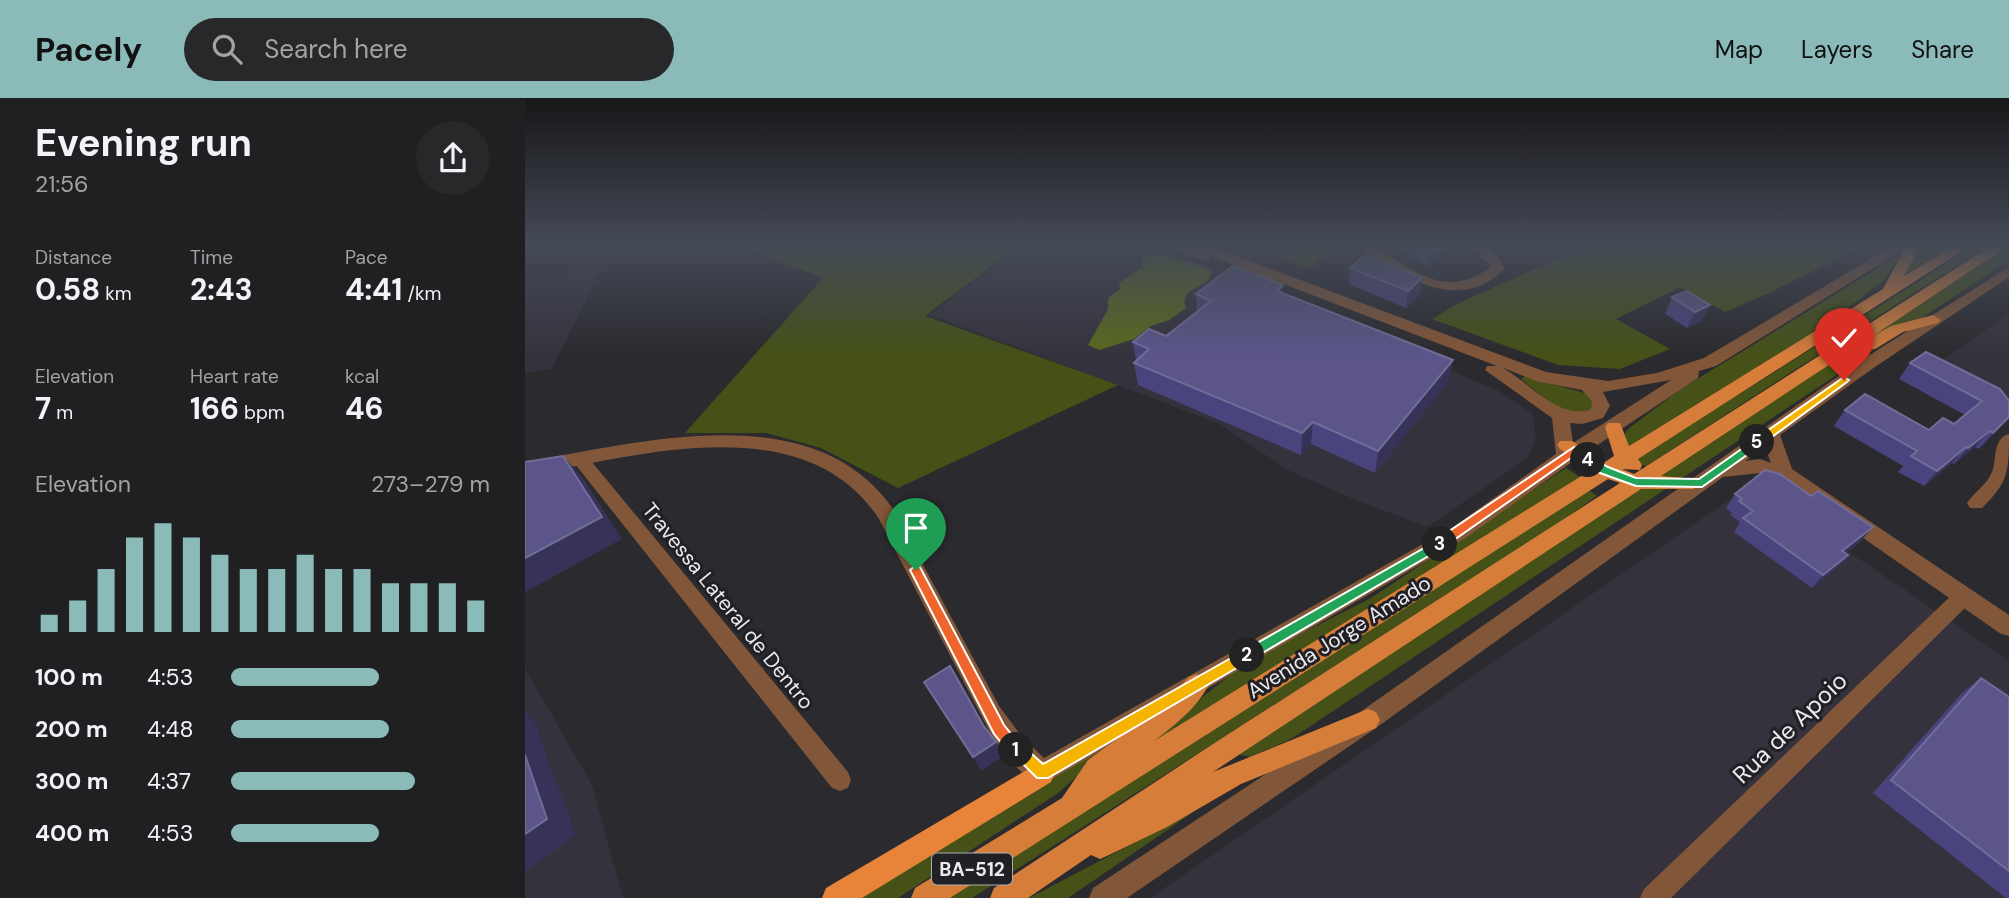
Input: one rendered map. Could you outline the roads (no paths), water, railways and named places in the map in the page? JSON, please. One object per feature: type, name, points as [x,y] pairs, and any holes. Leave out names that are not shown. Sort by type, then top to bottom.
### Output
[{"type":"highway","points":[[836,898],[1042,773]]},
{"type":"main road","points":[[1889,290],[1894,281]]},
{"type":"main road","name":"Avenida Jorge Amado","points":[[926,898],[1904,281]]},
{"type":"main road","name":"Avenida Jorge Amado","points":[[1004,898],[1641,478],[1945,281]]},
{"type":"main road","points":[[1815,365],[1854,354],[1896,329],[1933,320]]},
{"type":"main road","points":[[1615,427],[1624,458],[1641,478]]},
{"type":"main road","points":[[1568,451],[1604,470],[1641,478],[1703,479]]},
{"type":"main road","points":[[1071,806],[1081,787],[1097,768],[1168,716],[1197,684]]},
{"type":"main road","points":[[1039,874],[1158,818],[1232,775],[1368,720]]},
{"type":"street","points":[[1269,281],[1507,376],[1561,418],[1572,419],[1597,414],[1601,406],[1599,398],[1587,386]]},
{"type":"street","points":[[1291,281],[1542,377],[1587,386],[1608,387],[1659,378],[1710,362]]},
{"type":"street","points":[[1424,281],[1446,288],[1474,281]]},
{"type":"street","points":[[525,469],[688,443],[733,441],[769,443],[820,457],[854,478],[869,491],[897,532],[999,729],[1022,758],[1042,773],[1460,532],[1568,451],[1615,427],[1710,362],[1843,281]]},
{"type":"street","points":[[1103,898],[1368,720],[1703,479],[1993,281]]},
{"type":"street","points":[[1561,418],[1568,451]]},
{"type":"street","points":[[1770,433],[1784,473]]},
{"type":"street","points":[[1976,503],[1991,490],[2004,468],[2005,444],[2009,440]]},
{"type":"street","name":"Travessa Lateral de Dentro","points":[[582,460],[840,779]]},
{"type":"street","points":[[1703,479],[1760,466],[1784,473],[2009,627]]},
{"type":"street","name":"Rua de Apoio","points":[[1653,898],[1963,597]]}]
